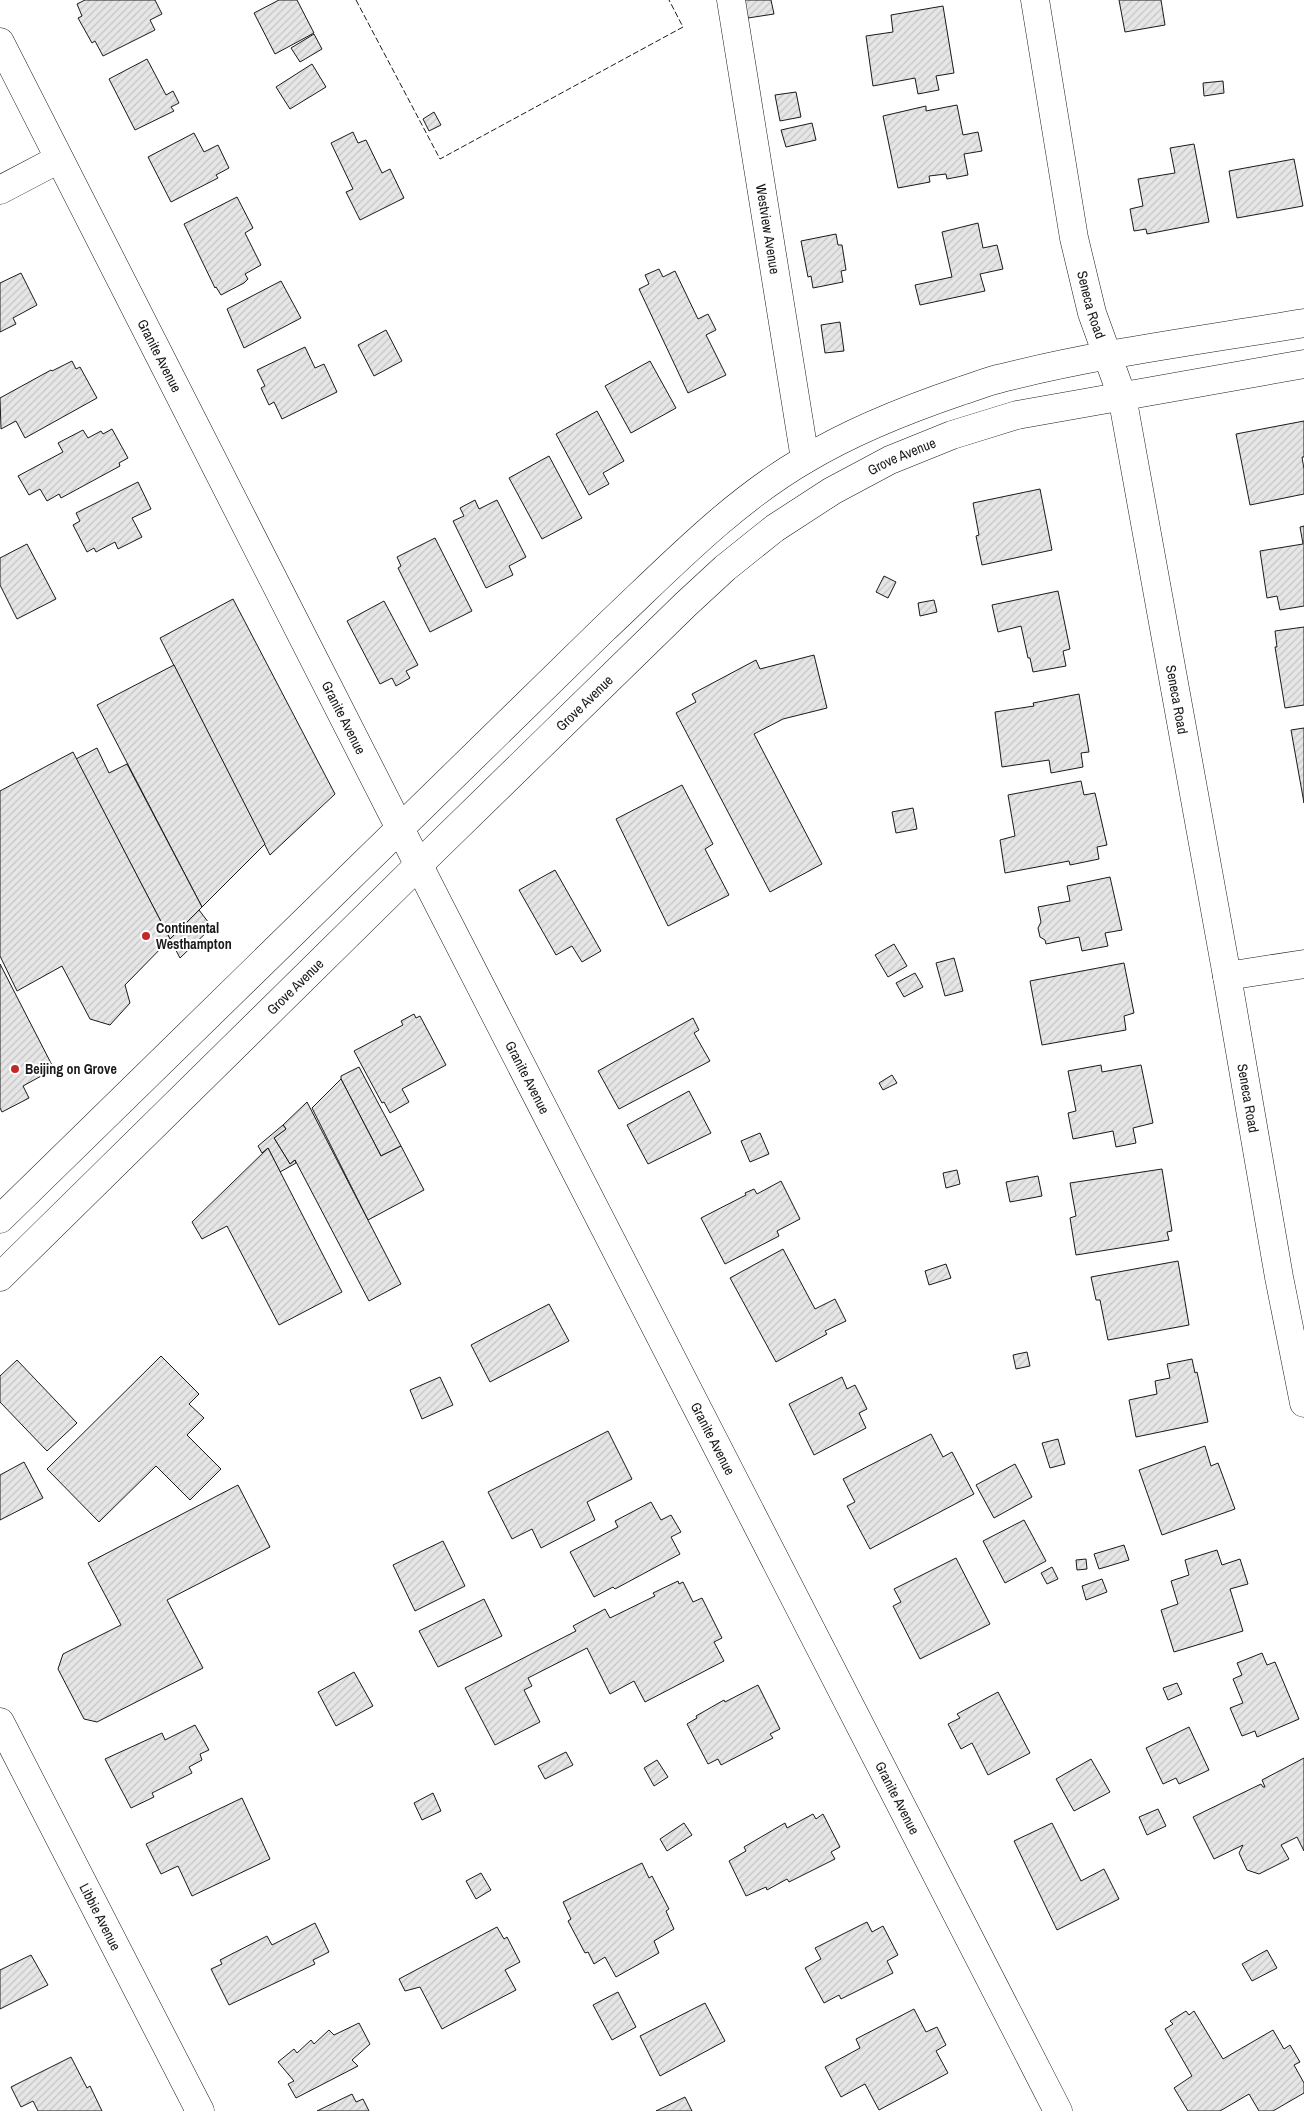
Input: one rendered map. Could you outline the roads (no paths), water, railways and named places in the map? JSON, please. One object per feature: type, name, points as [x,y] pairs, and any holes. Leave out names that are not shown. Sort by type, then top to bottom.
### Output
[{"type":"street","name":"Westview Avenue","points":[[730,0],[805,459]]},
{"type":"street","name":"Seneca Road","points":[[1035,0],[1074,238],[1091,309],[1122,396],[1227,976],[1279,1277],[1304,1404]]},
{"type":"street","name":"Granite Avenue","points":[[0,42],[400,828],[1058,2111]]},
{"type":"street","points":[[0,190],[59,158]]},
{"type":"street","points":[[0,1219],[400,828],[691,547],[742,502],[805,459],[870,426],[933,400],[1000,378],[1107,356],[1304,323]]},
{"type":"street","name":"Grove Avenue","points":[[0,1277],[686,604],[725,568],[775,528],[832,491],[890,460],[952,435],[1017,415],[1304,364]]},
{"type":"street","points":[[1227,976],[1304,964]]},
{"type":"street","name":"Libbie Avenue","points":[[0,1722],[200,2111]]},
{"type":"place","name":"Continental Westhampton","points":[[146,936]]},
{"type":"place","name":"Beijing on Grove","points":[[15,1069]]}]
